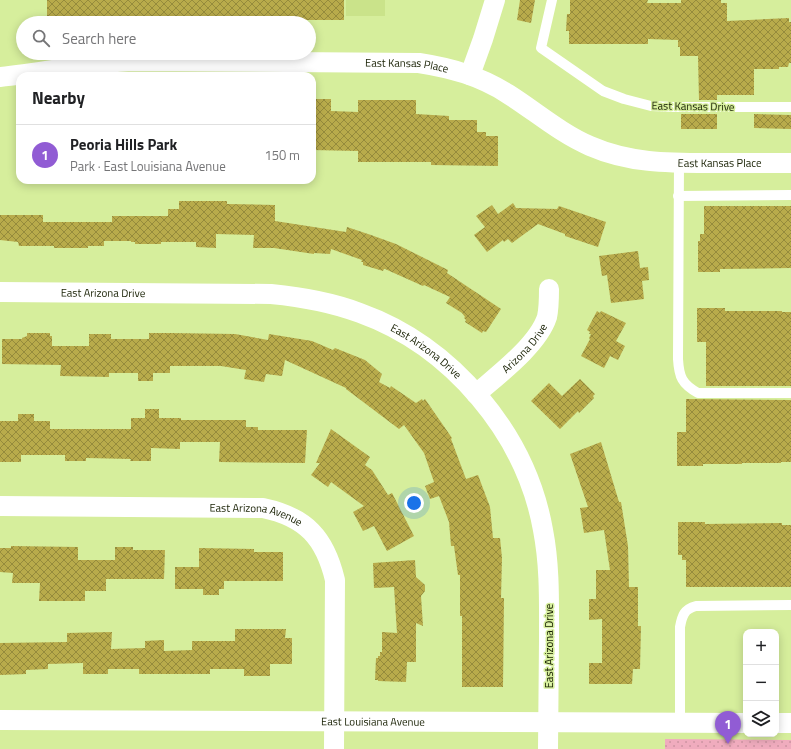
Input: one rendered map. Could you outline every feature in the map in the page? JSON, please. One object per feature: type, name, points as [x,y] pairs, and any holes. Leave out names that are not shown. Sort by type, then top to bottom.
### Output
[{"type":"street","points":[[470,75],[495,0]]},
{"type":"street","name":"East Kansas Place","points":[[44,72],[135,60],[397,62],[435,66],[470,75],[507,93],[556,127],[590,146],[611,153],[650,162],[791,163]]},
{"type":"street","name":"East Kansas Place","points":[[0,77],[16,76]]},
{"type":"street","name":"Arizona Drive","points":[[476,394],[520,356],[539,332],[547,318],[549,289]]},
{"type":"street","name":"East Arizona Drive","points":[[0,292],[271,294],[302,297],[324,302],[361,314],[389,326],[416,342],[441,360],[464,381],[494,416],[510,442],[524,470],[535,498],[543,528],[548,559],[548,749]]},
{"type":"street","name":"East Arizona Avenue","points":[[0,506],[263,508],[280,512],[295,518],[311,531],[322,545],[331,564],[335,580],[334,749]]},
{"type":"street","name":"East Louisiana Avenue","points":[[0,720],[743,723]]},
{"type":"street","points":[[779,723],[791,723]]},
{"type":"lane","name":"East Kansas Drive","points":[[552,0],[541,48],[603,91],[624,99],[651,106],[791,107]]},
{"type":"lane","points":[[678,163],[678,359],[682,381],[689,388],[698,393],[791,393]]},
{"type":"lane","points":[[678,196],[791,195]]},
{"type":"lane","points":[[680,723],[680,627],[684,613],[690,607],[696,606],[791,605]]},
{"type":"shaded area","points":[[346,0],[385,0],[385,16],[346,16]]},
{"type":"shaded area","points":[[665,739],[791,740],[791,749],[665,749]]},
{"type":"building","points":[[47,0],[344,0],[344,20],[316,20],[316,16],[47,16]]},
{"type":"building","points":[[520,0],[535,0],[531,23],[517,20]]},
{"type":"building","points":[[570,0],[648,0],[647,3],[681,3],[681,0],[721,0],[721,3],[727,3],[727,21],[789,18],[789,22],[791,22],[791,63],[789,63],[788,67],[779,67],[779,69],[754,69],[754,95],[717,95],[717,100],[699,100],[698,56],[680,56],[678,40],[648,39],[648,44],[569,44],[569,31],[566,31],[567,14],[570,14]]},
{"type":"building","points":[[316,99],[331,99],[331,111],[358,112],[358,100],[416,100],[416,114],[449,116],[449,120],[477,120],[477,132],[486,132],[486,136],[498,136],[498,166],[431,165],[431,162],[358,162],[358,151],[316,150]]},
{"type":"building","points":[[681,114],[717,114],[717,129],[681,129]]},
{"type":"building","points":[[754,114],[791,115],[791,129],[754,128]]},
{"type":"building","points":[[179,201],[227,201],[227,204],[275,205],[275,221],[346,232],[347,227],[371,235],[396,244],[448,270],[447,273],[501,309],[486,332],[483,331],[482,333],[465,322],[465,317],[462,313],[446,303],[450,297],[424,285],[423,286],[385,269],[383,271],[363,265],[363,262],[361,262],[362,260],[331,249],[330,254],[314,254],[274,248],[253,248],[254,235],[216,234],[216,248],[196,247],[196,242],[135,244],[135,242],[131,241],[104,241],[104,246],[88,246],[88,248],[54,248],[54,246],[19,246],[18,242],[0,240],[0,215],[43,215],[43,222],[112,222],[112,216],[168,216],[168,209],[179,209]]},
{"type":"building","points":[[513,203],[516,208],[557,209],[559,206],[606,222],[598,247],[565,236],[565,234],[538,224],[512,243],[508,239],[504,242],[503,240],[487,252],[474,235],[485,227],[476,216],[492,205],[498,214]]},
{"type":"building","points":[[704,206],[791,206],[791,268],[720,269],[720,272],[698,272],[698,241],[700,241],[700,234],[704,234]]},
{"type":"building","points":[[638,251],[640,268],[648,267],[649,280],[642,281],[644,299],[611,303],[607,275],[602,276],[599,256]]},
{"type":"building","points":[[697,308],[725,308],[725,311],[791,312],[791,386],[706,386],[706,342],[697,342]]},
{"type":"building","points":[[597,311],[600,313],[601,311],[626,323],[616,341],[625,346],[618,360],[610,356],[604,368],[581,356],[590,339],[591,334],[589,334],[590,332],[587,330]]},
{"type":"building","points":[[27,333],[50,333],[50,336],[52,336],[52,346],[89,346],[89,334],[111,334],[111,339],[149,339],[149,333],[235,334],[268,340],[269,334],[312,341],[333,350],[335,348],[365,360],[382,374],[379,382],[390,388],[391,386],[416,403],[422,399],[423,401],[425,399],[452,438],[451,439],[466,479],[478,475],[490,507],[493,538],[500,538],[502,558],[501,598],[504,598],[503,687],[462,687],[462,616],[460,616],[460,575],[458,575],[454,546],[451,546],[449,522],[439,496],[430,499],[425,486],[434,482],[424,453],[404,425],[399,429],[346,388],[285,360],[282,376],[266,374],[264,382],[244,379],[246,370],[221,366],[170,366],[170,373],[153,373],[153,381],[138,381],[138,373],[109,373],[109,377],[60,376],[61,365],[2,364],[2,339],[22,339],[27,336]]},
{"type":"building","points":[[580,379],[595,394],[593,396],[594,398],[560,429],[531,401],[549,383],[562,396]]},
{"type":"building","points":[[686,399],[791,400],[791,462],[677,466],[677,432],[686,432]]},
{"type":"building","points":[[145,409],[159,409],[159,418],[181,418],[181,420],[246,420],[246,427],[258,427],[258,430],[307,430],[305,463],[219,462],[220,442],[180,442],[180,449],[151,448],[151,461],[86,458],[86,461],[65,461],[65,455],[21,455],[21,462],[0,462],[0,421],[18,421],[18,414],[34,414],[34,421],[50,421],[50,429],[131,429],[131,418],[145,418]]},
{"type":"building","points":[[331,429],[370,457],[365,465],[372,470],[388,495],[392,493],[414,536],[387,551],[374,526],[363,531],[353,512],[364,506],[331,482],[328,487],[311,475],[320,463],[316,463]]},
{"type":"building","points":[[601,442],[619,502],[621,502],[628,546],[629,587],[638,587],[638,626],[641,626],[640,669],[633,669],[632,684],[589,684],[589,663],[602,663],[602,619],[589,620],[589,599],[596,599],[596,570],[610,570],[604,530],[584,533],[580,508],[588,507],[570,454]]},
{"type":"building","points":[[678,522],[705,522],[705,524],[782,523],[782,525],[791,525],[791,587],[686,587],[686,560],[682,560],[682,555],[678,555]]},
{"type":"building","points":[[11,546],[78,547],[78,560],[115,560],[115,547],[133,547],[133,550],[165,550],[164,579],[106,579],[106,591],[85,591],[85,601],[39,601],[40,583],[12,583],[13,573],[0,572],[0,548],[11,548]]},
{"type":"building","points":[[199,548],[254,549],[254,552],[283,552],[283,581],[224,581],[224,589],[219,589],[219,595],[203,595],[203,589],[175,589],[175,567],[199,567]]},
{"type":"building","points":[[415,560],[416,577],[425,585],[425,591],[421,596],[423,626],[416,623],[416,662],[407,662],[406,682],[378,681],[375,680],[376,658],[380,656],[380,652],[382,652],[382,632],[397,633],[394,587],[374,588],[373,563]]},
{"type":"building","points":[[235,629],[286,629],[285,638],[292,638],[292,664],[270,664],[270,676],[244,676],[244,669],[210,669],[210,674],[139,674],[139,669],[108,669],[108,674],[83,674],[83,663],[48,664],[48,669],[26,670],[26,674],[0,675],[0,643],[67,642],[67,633],[112,632],[111,649],[145,648],[145,641],[164,640],[164,651],[192,650],[192,641],[235,641]]},
{"type":"place","name":"Peoria Hills Park","points":[[728,744]]}]
